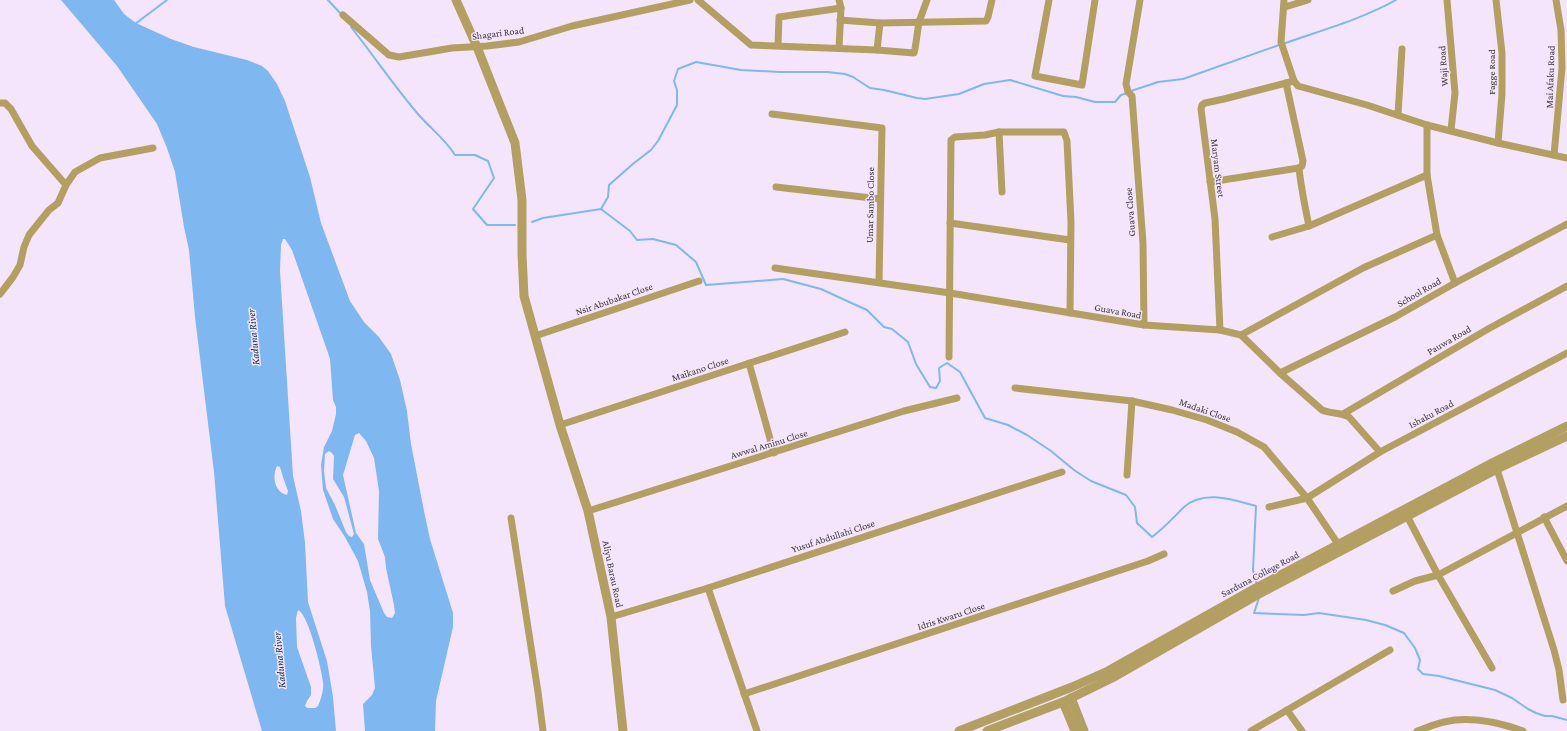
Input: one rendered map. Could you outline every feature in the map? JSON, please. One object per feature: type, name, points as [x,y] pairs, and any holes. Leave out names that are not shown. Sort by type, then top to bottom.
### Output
[{"type":"street","name":"Aliyu Barau Road","points":[[456,0],[477,47],[515,143],[522,200],[524,296],[560,425],[588,511],[610,617],[624,731]]},
{"type":"street","name":"Shagari Road","points":[[343,15],[389,55],[399,57],[452,48],[477,47],[519,42],[572,26],[690,0]]},
{"type":"street","points":[[698,0],[751,45],[778,45],[914,53],[919,22],[926,0]]},
{"type":"street","points":[[840,20],[880,23],[986,21],[992,0]]},
{"type":"street","points":[[1049,0],[1035,76],[1082,85],[1095,0]]},
{"type":"street","name":"Guava Close","points":[[1140,0],[1126,84],[1128,92],[1132,96],[1143,243],[1144,326]]},
{"type":"street","points":[[1308,0],[1284,3],[1282,45],[1294,81],[1298,86],[1367,105],[1427,125],[1452,130],[1498,143],[1567,158]]},
{"type":"street","name":"Waji Road","points":[[1447,0],[1455,93],[1452,130]]},
{"type":"street","name":"Fagge Road","points":[[1496,0],[1502,53],[1502,94],[1498,143]]},
{"type":"street","name":"Mai Afaku Road","points":[[1554,155],[1564,83],[1561,30],[1556,0]]},
{"type":"street","points":[[778,45],[779,17],[840,4],[839,48],[837,48]]},
{"type":"street","points":[[877,50],[880,23]]},
{"type":"street","points":[[1398,116],[1402,49]]},
{"type":"street","name":"Maryam Street","points":[[1220,330],[1215,219],[1201,109],[1202,105],[1294,81]]},
{"type":"street","points":[[1286,83],[1302,161],[1302,166],[1299,168],[1302,194],[1309,226]]},
{"type":"street","points":[[0,103],[6,103],[11,109],[32,146],[66,185]]},
{"type":"street","name":"Umar Sambo Close","points":[[772,114],[882,128],[879,282]]},
{"type":"street","points":[[1427,125],[1427,175],[1437,235],[1455,283]]},
{"type":"street","points":[[999,132],[1002,192]]},
{"type":"street","points":[[949,357],[951,140],[955,137],[984,135],[999,132],[1064,132],[1067,141],[1071,222],[1070,312]]},
{"type":"street","points":[[0,294],[20,265],[28,235],[49,210],[58,203],[66,185],[75,172],[100,158],[153,148]]},
{"type":"street","points":[[1210,182],[1299,168]]},
{"type":"street","points":[[1272,237],[1309,226],[1427,175]]},
{"type":"street","points":[[776,187],[880,199]]},
{"type":"street","points":[[950,223],[1070,240]]},
{"type":"street","name":"School Road","points":[[1280,373],[1395,317],[1455,283],[1567,224]]},
{"type":"street","points":[[1380,452],[1349,417],[1343,414],[1329,413],[1322,410],[1280,373],[1241,335],[1363,268],[1437,235]]},
{"type":"street","name":"Guava Road","points":[[774,268],[950,293],[1070,312],[1144,326],[1220,330],[1241,335]]},
{"type":"street","name":"Nsir Abubakar Close","points":[[535,336],[699,280]]},
{"type":"street","name":"Pauwa Road","points":[[1343,414],[1488,329],[1567,286]]},
{"type":"street","name":"Maikano Close","points":[[560,425],[845,332]]},
{"type":"street","name":"Ishaku Road","points":[[1307,498],[1380,452],[1567,353]]},
{"type":"street","points":[[750,363],[774,453]]},
{"type":"street","name":"Madaki Close","points":[[1015,388],[1132,401],[1207,420],[1237,432],[1264,447],[1307,498],[1338,544]]},
{"type":"street","name":"Awwal Aminu Close","points":[[588,511],[904,411],[957,398]]},
{"type":"street","points":[[1127,476],[1132,401]]},
{"type":"street","name":"Sarduna College Road","points":[[1266,586],[1407,516],[1567,426]]},
{"type":"street","name":"Sarduna College Road","points":[[987,731],[1067,700],[1112,678],[1338,544],[1496,465],[1567,436]]},
{"type":"street","points":[[1496,465],[1554,650],[1559,670],[1563,700]]},
{"type":"street","name":"Yusuf Abdullahi Close","points":[[610,617],[708,588],[1062,472]]},
{"type":"street","points":[[1269,506],[1307,498]]},
{"type":"street","points":[[1393,591],[1438,575],[1567,506]]},
{"type":"street","points":[[1407,516],[1438,575],[1492,668]]},
{"type":"street","points":[[1544,517],[1567,561]]},
{"type":"street","points":[[511,518],[543,731]]},
{"type":"street","name":"Idris Kwaru Close","points":[[744,694],[1141,564],[1164,554]]},
{"type":"street","points":[[708,588],[756,731]]},
{"type":"street","name":"Sarduna College Road","points":[[959,731],[1072,687],[1108,671],[1256,592]]},
{"type":"street","points":[[1251,731],[1390,650]]},
{"type":"street","points":[[1067,700],[1075,731]]},
{"type":"street","points":[[1067,700],[1084,731]]},
{"type":"street","points":[[1287,710],[1302,731]]},
{"type":"street","points":[[1417,731],[1444,722],[1472,720],[1491,722],[1522,731]]},
{"type":"water","name":"Kaduna River","points":[[61,0],[114,0],[124,14],[136,23],[171,39],[194,47],[247,60],[262,66],[268,71],[277,84],[285,101],[310,177],[321,223],[350,301],[364,322],[379,337],[391,354],[400,380],[430,539],[453,613],[453,627],[436,701],[435,731],[365,731],[363,704],[372,695],[375,688],[371,646],[370,611],[367,592],[358,561],[333,519],[323,490],[321,465],[324,447],[332,431],[336,414],[336,407],[333,400],[330,359],[292,250],[285,239],[283,239],[281,245],[280,271],[293,476],[301,511],[305,543],[308,602],[327,661],[333,697],[336,731],[262,731],[225,606],[214,472],[195,317],[189,250],[175,172],[157,124],[117,66]],"holes":[[[359,433],[366,441],[374,458],[379,491],[378,539],[385,557],[394,605],[395,613],[392,618],[387,617],[384,613],[370,580],[364,544],[356,533],[343,475],[355,435]],[[329,451],[334,456],[333,479],[344,497],[354,534],[352,537],[346,532],[326,488],[324,471],[325,454]],[[277,466],[280,467],[288,491],[287,495],[279,491],[275,483],[275,470]],[[298,610],[302,613],[310,631],[320,666],[323,688],[318,706],[315,708],[307,708],[305,706],[311,695],[311,687],[297,647],[296,618]]]},
{"type":"waterway","points":[[135,24],[167,0]]},
{"type":"waterway","points":[[328,0],[341,14]]},
{"type":"waterway","points":[[1283,44],[1355,19],[1396,0]]},
{"type":"waterway","points":[[351,27],[409,103],[447,144],[455,155],[475,155],[488,161],[494,178],[473,209],[487,225],[515,225]]},
{"type":"waterway","points":[[1131,91],[1158,82],[1183,79],[1279,45]]},
{"type":"waterway","points":[[601,209],[608,197],[609,185],[651,150],[658,141],[677,105],[677,90],[674,81],[678,69],[696,62],[741,70],[827,72],[845,74],[853,77],[870,88],[925,99],[959,94],[984,84],[1010,80],[1063,96],[1076,97],[1095,102],[1115,102],[1121,95],[1127,93]]},
{"type":"waterway","points":[[532,222],[543,218],[601,209],[630,231],[637,240],[653,239],[676,245],[696,262],[706,285],[783,279],[821,289],[867,310],[884,327],[892,329],[908,342],[916,364],[930,387],[936,388],[940,381],[939,368],[947,363],[960,372],[985,418],[1008,425],[1027,435],[1091,481],[1126,495],[1135,507],[1137,523],[1152,537],[1184,507],[1201,498],[1210,497],[1229,499],[1256,506],[1253,570],[1257,585]]},
{"type":"waterway","points":[[1259,598],[1254,613],[1304,615],[1319,613],[1366,620],[1385,625],[1404,633],[1415,648],[1420,660],[1418,669],[1423,674],[1439,676],[1495,690],[1512,698],[1536,713],[1567,720]]}]
